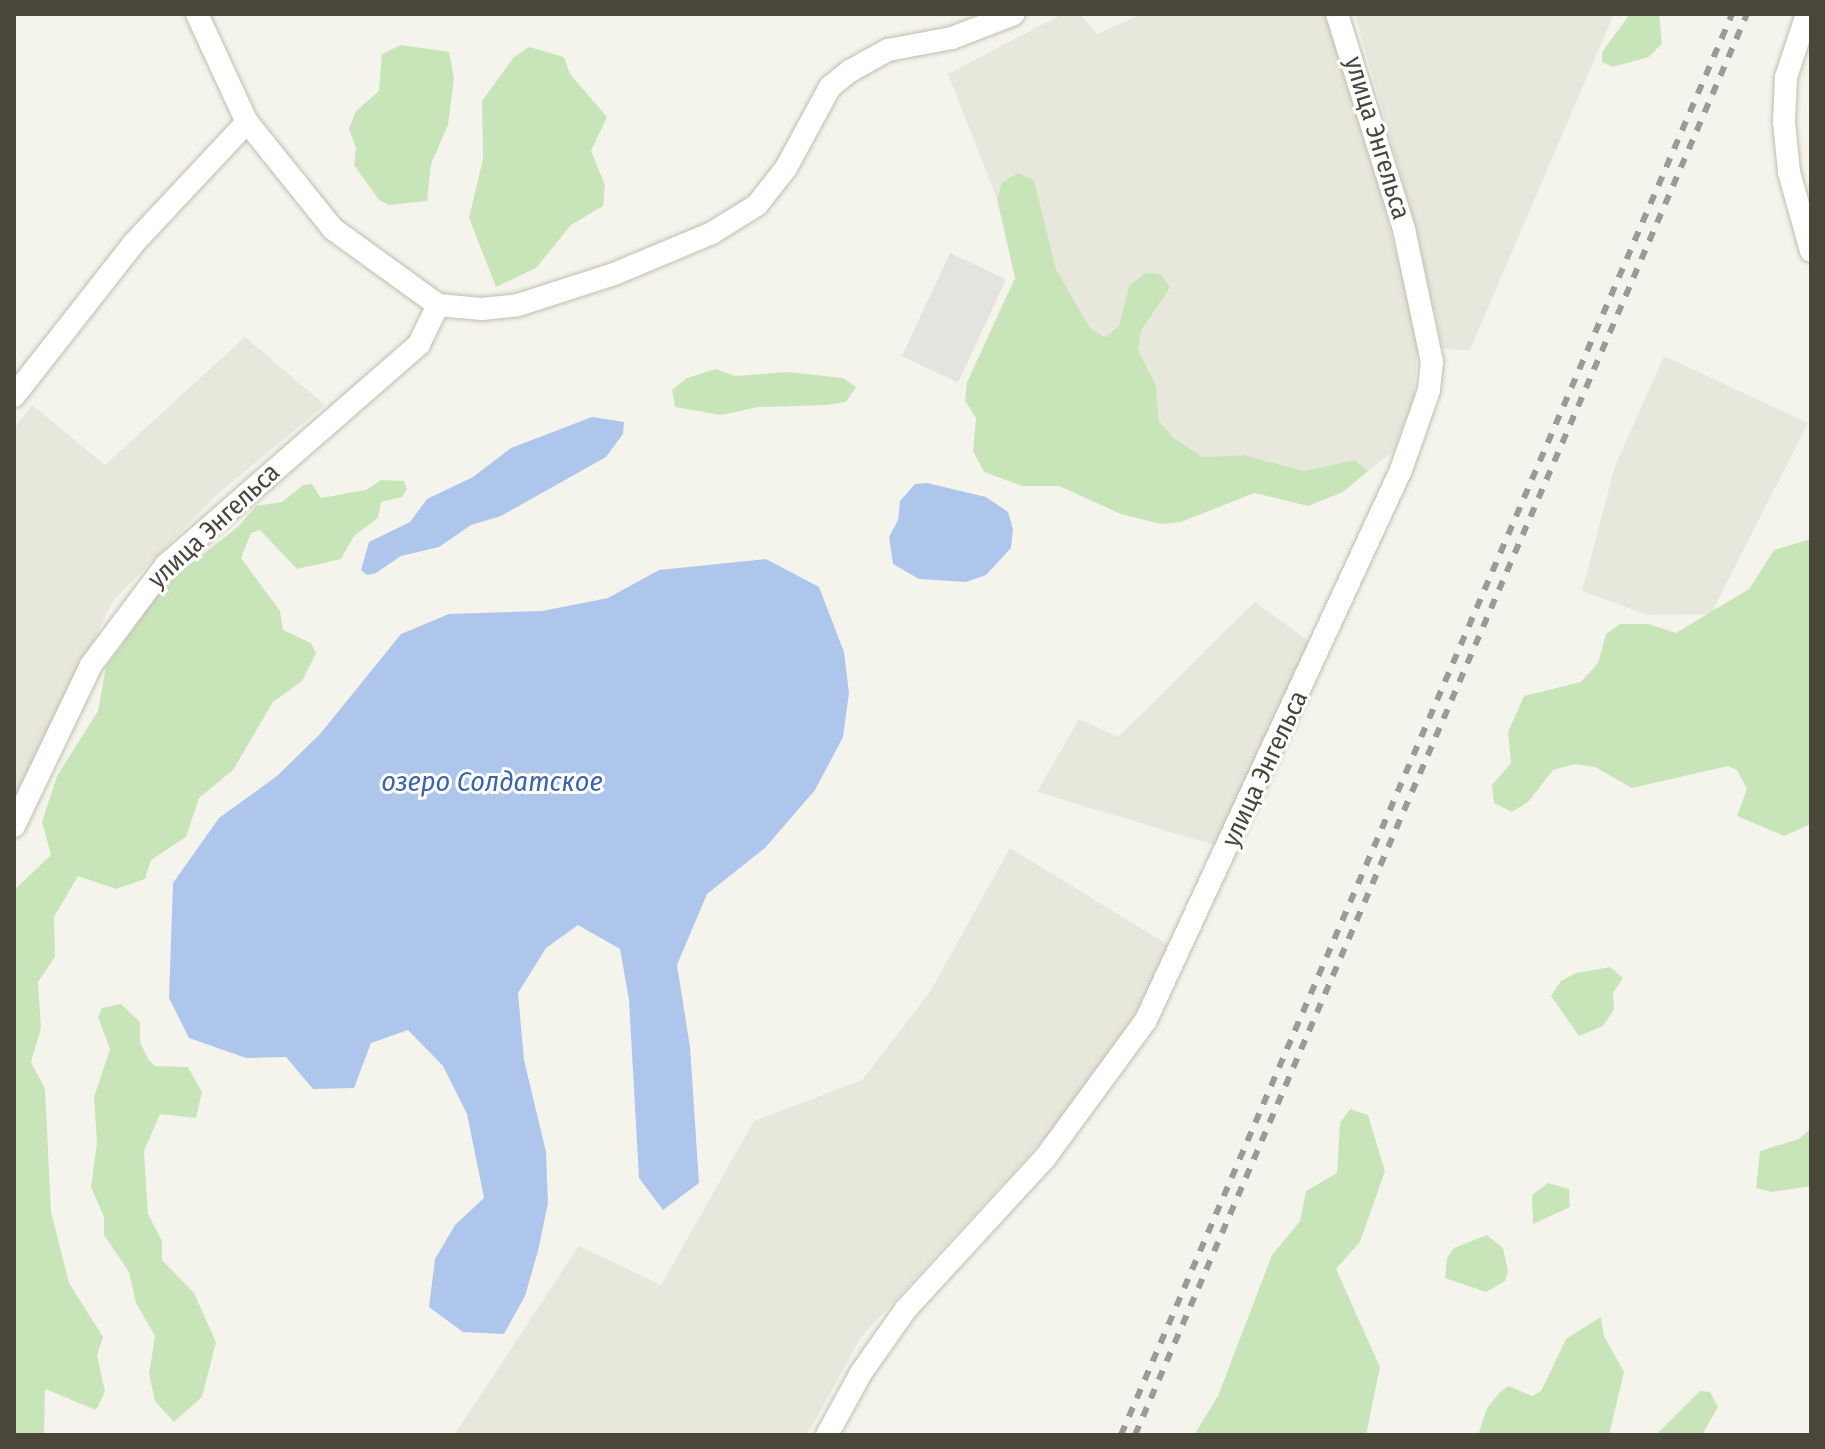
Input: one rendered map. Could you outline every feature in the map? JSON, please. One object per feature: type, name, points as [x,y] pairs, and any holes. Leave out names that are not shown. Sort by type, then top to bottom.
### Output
[{"type":"street","points":[[197,14],[247,122],[333,229],[438,305],[518,305],[614,274],[712,233],[757,205],[786,168],[830,87],[850,71],[888,50],[952,38],[1014,14]]},
{"type":"street","name":"улица Энгельса","points":[[827,1435],[861,1373],[906,1309],[1045,1158],[1146,1020],[1401,470],[1429,390],[1432,362],[1404,229],[1337,14]]},
{"type":"street","points":[[1807,14],[1786,77],[1784,122],[1789,172],[1811,251]]},
{"type":"street","points":[[14,396],[133,244],[247,122]]},
{"type":"street","name":"улица Энгельса","points":[[14,826],[91,665],[166,565],[419,344],[438,305]]},
{"type":"shaded area","points":[[1062,14],[1080,14],[1097,34],[1142,14],[1325,14],[1357,97],[1418,340],[1414,398],[1393,452],[1368,471],[1354,460],[1304,471],[1244,455],[1203,457],[1174,437],[1159,421],[1156,385],[1138,350],[1141,331],[1170,289],[1161,275],[1145,273],[1129,286],[1119,326],[1106,337],[1090,328],[1056,269],[1034,180],[1018,173],[1002,182],[997,199],[948,74]]},
{"type":"shaded area","points":[[1355,14],[1614,14],[1470,350],[1443,349],[1411,210]]},
{"type":"shaded area","points":[[950,253],[1006,279],[958,383],[902,356]]},
{"type":"shaded area","points":[[245,337],[325,405],[219,493],[113,601],[14,801],[14,429],[32,405],[105,465]]},
{"type":"shaded area","points":[[1664,356],[1808,423],[1711,614],[1647,615],[1582,591],[1615,466]]},
{"type":"shaded area","points":[[1255,602],[1310,642],[1217,846],[1037,792],[1079,719],[1118,737]]},
{"type":"shaded area","points":[[1010,848],[1170,946],[1124,1036],[1055,1127],[861,1337],[807,1435],[454,1435],[579,1246],[661,1285],[754,1121],[862,1080],[930,992]]},
{"type":"green space","points":[[1630,14],[1659,14],[1662,43],[1649,57],[1612,67],[1602,62],[1602,52]]},
{"type":"green space","points":[[401,45],[449,52],[454,78],[448,125],[431,164],[427,201],[389,205],[379,200],[354,165],[356,148],[349,129],[356,111],[379,91],[382,54]]},
{"type":"green space","points":[[529,47],[564,57],[570,74],[607,117],[591,151],[605,185],[603,206],[571,225],[536,268],[496,287],[469,218],[483,159],[482,101],[514,57]]},
{"type":"green space","points":[[1018,173],[1034,180],[1056,269],[1090,328],[1105,337],[1119,326],[1129,286],[1145,273],[1161,274],[1170,288],[1141,331],[1138,350],[1156,385],[1159,421],[1174,438],[1203,457],[1244,455],[1304,471],[1354,460],[1368,471],[1343,492],[1308,506],[1254,493],[1181,522],[1161,524],[1121,514],[1059,486],[1022,486],[984,472],[973,451],[976,418],[965,401],[967,382],[1015,278],[997,199],[1002,182]]},
{"type":"green space","points":[[716,369],[735,376],[787,372],[843,378],[856,387],[846,402],[826,405],[758,407],[721,415],[675,407],[672,390],[687,378]]},
{"type":"green space","points":[[381,480],[404,481],[407,489],[402,497],[381,502],[378,518],[354,536],[341,559],[297,569],[260,530],[251,533],[241,558],[280,611],[283,630],[311,643],[316,653],[302,681],[273,702],[233,770],[199,798],[186,837],[151,860],[145,879],[116,889],[78,876],[54,917],[55,957],[38,982],[41,1028],[31,1062],[45,1089],[51,1212],[69,1283],[103,1337],[97,1355],[105,1392],[96,1410],[45,1389],[44,1435],[14,1435],[14,890],[51,855],[42,822],[57,776],[98,711],[106,667],[166,583],[239,526],[256,506],[282,502],[303,485],[312,484],[321,498],[366,490]]},
{"type":"green space","points":[[1811,539],[1811,824],[1784,836],[1737,816],[1747,789],[1737,770],[1728,766],[1632,788],[1595,767],[1575,764],[1553,770],[1528,802],[1512,812],[1494,803],[1492,785],[1511,763],[1508,732],[1524,696],[1581,682],[1598,663],[1606,634],[1620,624],[1648,624],[1676,633],[1749,589],[1774,550]]},
{"type":"green space","points":[[1610,967],[1623,978],[1613,993],[1614,1010],[1603,1026],[1579,1036],[1551,996],[1561,981],[1576,973]]},
{"type":"green space","points":[[121,1004],[140,1022],[140,1042],[148,1059],[155,1066],[188,1067],[202,1092],[196,1118],[160,1114],[144,1151],[148,1214],[162,1241],[162,1260],[194,1293],[216,1342],[202,1397],[174,1422],[155,1401],[149,1374],[155,1336],[136,1303],[129,1272],[104,1235],[104,1217],[91,1187],[97,1143],[94,1097],[110,1049],[98,1017],[102,1008]]},
{"type":"green space","points":[[1350,1109],[1368,1115],[1385,1171],[1360,1242],[1336,1269],[1380,1367],[1366,1435],[1194,1435],[1218,1396],[1272,1255],[1300,1221],[1306,1191],[1337,1173],[1340,1123]]},
{"type":"green space","points":[[1811,1128],[1811,1186],[1772,1192],[1756,1188],[1760,1151],[1799,1139]]},
{"type":"green space","points":[[1548,1183],[1569,1189],[1570,1207],[1533,1224],[1532,1195]]},
{"type":"green space","points":[[1487,1235],[1503,1248],[1508,1271],[1505,1281],[1486,1292],[1445,1278],[1447,1258],[1454,1248]]},
{"type":"green space","points":[[1601,1317],[1604,1336],[1624,1372],[1609,1435],[1478,1435],[1487,1408],[1501,1391],[1509,1386],[1532,1396],[1541,1391],[1566,1339]]},
{"type":"green space","points":[[1700,1391],[1710,1392],[1718,1407],[1702,1435],[1656,1435]]},
{"type":"water","points":[[592,417],[624,422],[623,434],[606,457],[501,516],[471,525],[439,547],[401,556],[376,573],[367,575],[361,570],[369,542],[410,522],[427,499],[473,477],[511,448]]},
{"type":"water","points":[[927,483],[986,497],[1008,512],[1013,529],[1011,548],[986,575],[966,582],[919,579],[893,564],[889,537],[898,520],[900,501],[915,484]]},
{"type":"water","name":"озеро Солдатское","points":[[766,559],[819,587],[844,652],[849,693],[843,737],[815,790],[765,848],[707,894],[677,965],[690,1047],[699,1183],[663,1210],[639,1178],[629,1000],[620,949],[578,925],[546,948],[518,993],[524,1060],[546,1152],[548,1203],[538,1251],[525,1296],[504,1334],[463,1332],[429,1307],[435,1259],[455,1225],[484,1198],[467,1114],[443,1066],[408,1030],[371,1043],[354,1088],[313,1089],[286,1057],[246,1058],[189,1038],[169,998],[173,883],[219,818],[277,776],[320,734],[401,634],[449,614],[542,611],[608,598],[659,570]]},
{"type":"railway","points":[[1121,1435],[1732,14]]},
{"type":"railway","points":[[1135,1435],[1747,14]]}]
